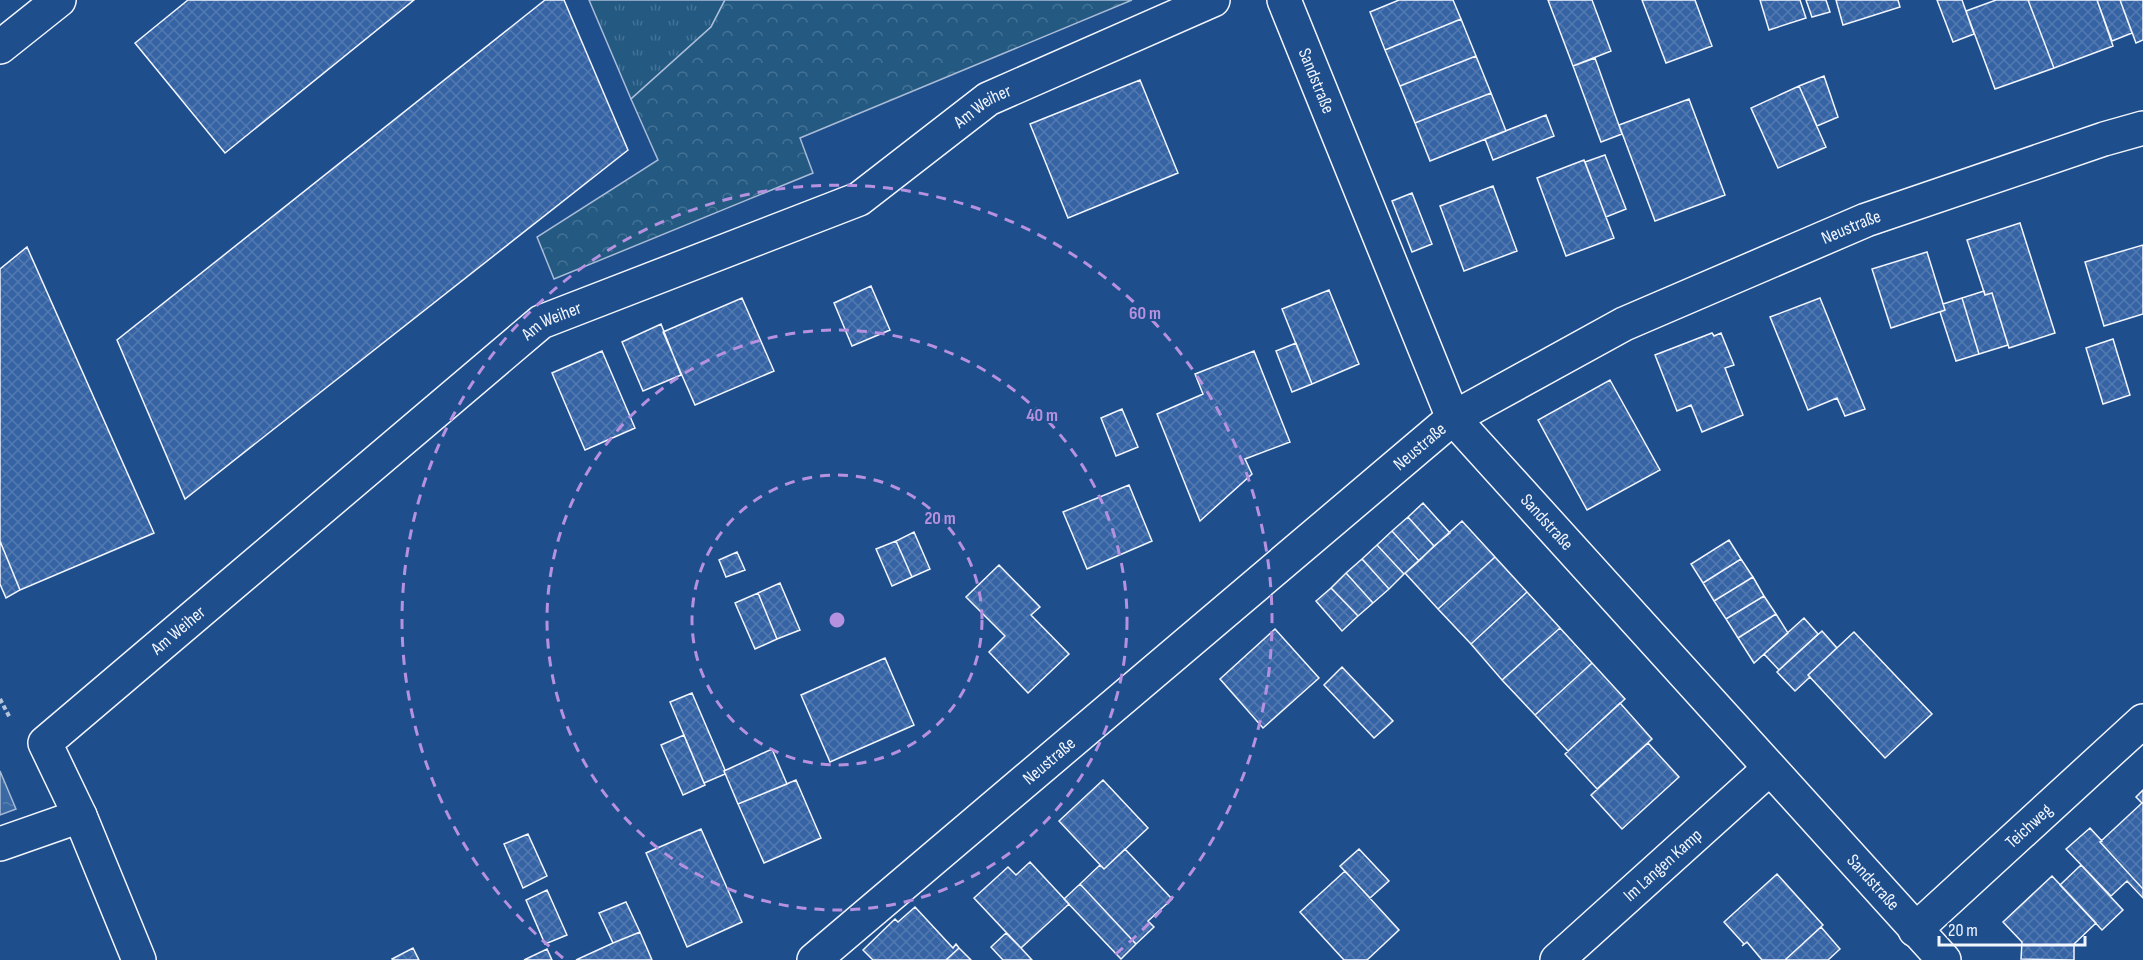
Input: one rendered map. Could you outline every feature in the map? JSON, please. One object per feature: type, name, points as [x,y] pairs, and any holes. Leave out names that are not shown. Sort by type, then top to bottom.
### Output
[{"type":"street","points":[[0,47],[59,0]]},
{"type":"street","name":"Am Weiher","points":[[139,960],[80,816],[45,743],[541,322],[859,199],[988,99],[1213,0]]},
{"type":"street","name":"Sandstraße","points":[[1284,0],[1453,418],[1944,960]]},
{"type":"street","name":"Neustraße","points":[[814,960],[1453,418],[1624,324],[1866,220],[2092,143],[2143,128]]},
{"type":"street","name":"Teichweg","points":[[1915,930],[2143,721]]},
{"type":"street","name":"Im Langen Kamp","points":[[1557,960],[1769,769]]},
{"type":"street","points":[[0,844],[80,816]]},
{"type":"green space","points":[[589,0],[725,0],[711,27],[631,99]]},
{"type":"green space","points":[[725,0],[1132,0],[800,138],[813,173],[554,279],[537,237],[658,160],[631,99],[711,27]]},
{"type":"water","points":[[0,771],[16,809],[0,815]]},
{"type":"building","points":[[188,0],[414,0],[225,153],[135,43]]},
{"type":"building","points":[[545,0],[564,0],[628,150],[185,499],[117,340]]},
{"type":"building","points":[[1399,0],[1453,0],[1461,19],[1385,50],[1370,12]]},
{"type":"building","points":[[1548,0],[1592,0],[1611,51],[1573,66]]},
{"type":"building","points":[[1642,0],[1695,0],[1712,46],[1666,63]]},
{"type":"building","points":[[1760,0],[1800,0],[1806,18],[1769,30]]},
{"type":"building","points":[[1806,0],[1826,0],[1830,12],[1812,17]]},
{"type":"building","points":[[1836,0],[1898,0],[1900,7],[1843,25]]},
{"type":"building","points":[[1937,0],[1962,0],[1974,34],[1953,42]]},
{"type":"building","points":[[1996,0],[2028,0],[2054,68],[1995,89],[1966,11]]},
{"type":"building","points":[[2028,0],[2097,0],[2113,46],[2054,68]]},
{"type":"building","points":[[2097,0],[2120,0],[2132,33],[2112,41]]},
{"type":"building","points":[[2120,0],[2143,0],[2143,40],[2136,43]]},
{"type":"building","points":[[1461,19],[1476,56],[1400,86],[1385,50]]},
{"type":"building","points":[[1476,56],[1491,93],[1415,123],[1400,86]]},
{"type":"building","points":[[1595,58],[1622,134],[1601,142],[1573,66]]},
{"type":"building","points":[[1824,76],[1838,117],[1817,126],[1799,86]]},
{"type":"building","points":[[1140,80],[1178,173],[1068,218],[1030,124]]},
{"type":"building","points":[[1799,86],[1826,147],[1778,168],[1751,108]]},
{"type":"building","points":[[1491,93],[1506,131],[1430,161],[1415,123]]},
{"type":"building","points":[[1689,99],[1725,195],[1655,221],[1619,125]]},
{"type":"building","points":[[1546,115],[1554,136],[1493,160],[1485,139]]},
{"type":"building","points":[[1605,155],[1626,209],[1606,217],[1585,162]]},
{"type":"building","points":[[1584,160],[1614,238],[1566,256],[1537,178]]},
{"type":"building","points":[[1493,186],[1517,251],[1464,271],[1440,206]]},
{"type":"building","points":[[1412,193],[1432,244],[1412,252],[1392,201]]},
{"type":"building","points":[[2020,223],[2055,333],[2009,348],[1992,293],[1985,295],[1967,240]]},
{"type":"building","points":[[2143,245],[2143,314],[2104,326],[2085,262]]},
{"type":"building","points":[[27,247],[154,533],[20,590],[0,541],[0,269]]},
{"type":"building","points":[[1927,252],[1945,310],[1891,328],[1872,269]]},
{"type":"building","points":[[871,286],[890,330],[852,346],[834,303]]},
{"type":"building","points":[[1329,290],[1359,364],[1312,384],[1282,309]]},
{"type":"building","points":[[1984,291],[1985,295],[1992,293],[2008,345],[1979,354],[1962,298]]},
{"type":"building","points":[[742,298],[774,371],[695,405],[663,332]]},
{"type":"building","points":[[1820,298],[1865,409],[1845,416],[1837,398],[1808,410],[1770,317]]},
{"type":"building","points":[[1962,298],[1979,354],[1956,361],[1940,312],[1945,310],[1943,304]]},
{"type":"building","points":[[661,324],[681,375],[643,391],[622,342]]},
{"type":"building","points":[[1712,333],[1714,336],[1721,333],[1734,365],[1725,368],[1743,415],[1702,432],[1691,405],[1677,411],[1655,355]]},
{"type":"building","points":[[2113,339],[2130,395],[2103,404],[2086,348]]},
{"type":"building","points":[[1296,343],[1312,384],[1292,392],[1276,351]]},
{"type":"building","points":[[602,351],[635,428],[585,450],[552,373]]},
{"type":"building","points":[[1254,351],[1290,442],[1245,459],[1252,474],[1200,521],[1157,414],[1203,394],[1195,374]]},
{"type":"building","points":[[1610,380],[1660,470],[1587,510],[1538,420]]},
{"type":"building","points":[[1122,409],[1138,447],[1116,456],[1101,418]]},
{"type":"building","points":[[1129,485],[1152,541],[1087,569],[1063,512]]},
{"type":"building","points":[[1423,503],[1450,533],[1434,546],[1408,517]]},
{"type":"building","points":[[1408,517],[1434,546],[1419,561],[1392,531]]},
{"type":"building","points":[[1462,521],[1495,557],[1438,609],[1405,573]]},
{"type":"building","points":[[1392,531],[1419,561],[1404,574],[1377,545]]},
{"type":"building","points":[[914,532],[930,569],[912,577],[896,541]]},
{"type":"building","points":[[1729,540],[1741,559],[1703,583],[1691,564]]},
{"type":"building","points":[[0,541],[20,590],[6,598],[0,584]]},
{"type":"building","points":[[896,541],[912,577],[892,586],[876,549]]},
{"type":"building","points":[[1377,545],[1404,574],[1389,589],[1362,559]]},
{"type":"building","points":[[737,552],[745,570],[726,577],[719,560]]},
{"type":"building","points":[[1495,557],[1527,592],[1471,644],[1438,609]]},
{"type":"building","points":[[1362,559],[1389,589],[1373,603],[1346,573]]},
{"type":"building","points":[[1741,559],[1753,577],[1714,601],[1703,583]]},
{"type":"building","points":[[999,565],[1040,607],[1031,615],[1069,654],[1028,693],[989,652],[1005,636],[966,597]]},
{"type":"building","points":[[1346,573],[1373,603],[1358,616],[1331,588]]},
{"type":"building","points":[[1753,577],[1764,596],[1726,619],[1714,601]]},
{"type":"building","points":[[780,583],[800,630],[777,639],[758,593]]},
{"type":"building","points":[[1331,588],[1358,616],[1342,631],[1316,601]]},
{"type":"building","points":[[1527,592],[1560,628],[1502,680],[1471,644]]},
{"type":"building","points":[[758,593],[777,639],[755,649],[735,603]]},
{"type":"building","points":[[1764,596],[1776,614],[1738,638],[1726,619]]},
{"type":"building","points":[[1776,614],[1788,633],[1754,663],[1738,638]]},
{"type":"building","points":[[1804,618],[1818,634],[1779,670],[1764,654]]},
{"type":"building","points":[[1560,628],[1592,663],[1535,715],[1502,680]]},
{"type":"building","points":[[1275,629],[1319,678],[1263,728],[1220,679]]},
{"type":"building","points":[[1822,631],[1837,648],[1808,675],[1810,677],[1795,691],[1777,672]]},
{"type":"building","points":[[1854,632],[1932,714],[1885,758],[1808,675]]},
{"type":"building","points":[[885,658],[914,725],[830,762],[801,695]]},
{"type":"building","points":[[1592,663],[1625,699],[1568,751],[1535,715]]},
{"type":"building","points":[[1342,667],[1393,721],[1374,738],[1324,685]]},
{"type":"building","points":[[692,693],[725,770],[725,774],[704,783],[670,702]]},
{"type":"building","points":[[1620,703],[1652,739],[1597,789],[1565,754]]},
{"type":"building","points":[[684,735],[705,785],[683,795],[661,745]]},
{"type":"building","points":[[1648,743],[1679,777],[1622,829],[1591,795]]},
{"type":"building","points":[[772,749],[787,784],[738,804],[724,771]]},
{"type":"building","points":[[796,780],[821,838],[764,863],[738,804]]},
{"type":"building","points":[[1103,780],[1148,828],[1104,869],[1059,821]]},
{"type":"building","points":[[2143,790],[2143,889],[2100,842],[2142,803],[2136,797]]},
{"type":"building","points":[[2090,828],[2143,889],[2143,898],[2127,881],[2111,896],[2066,849]]},
{"type":"building","points":[[701,829],[742,922],[687,947],[646,853]]},
{"type":"building","points":[[528,834],[547,876],[523,888],[504,844]]},
{"type":"building","points":[[1125,849],[1172,899],[1148,921],[1154,927],[1136,944],[1080,884],[1100,865],[1104,869]]},
{"type":"building","points":[[1359,849],[1389,881],[1370,898],[1340,866]]},
{"type":"building","points":[[1030,862],[1069,904],[1021,948],[974,898],[1008,867],[1016,875]]},
{"type":"building","points":[[2081,865],[2123,910],[2102,930],[2060,885]]},
{"type":"building","points":[[1345,871],[1399,930],[1367,960],[1344,960],[1300,912]]},
{"type":"building","points":[[1777,874],[1823,925],[1785,960],[1762,960],[1747,942],[1742,946],[1744,944],[1724,922]]},
{"type":"building","points":[[2052,876],[2096,923],[2074,944],[2074,960],[2021,959],[2022,942],[2003,922]]},
{"type":"building","points":[[1080,884],[1136,944],[1121,959],[1064,899]]},
{"type":"building","points":[[547,890],[567,935],[545,944],[526,900]]},
{"type":"building","points":[[626,902],[640,932],[613,943],[599,913]]},
{"type":"building","points":[[915,907],[953,948],[956,944],[959,948],[946,960],[873,960],[863,950],[895,919],[898,922]]},
{"type":"building","points":[[1821,927],[1840,949],[1828,960],[1785,960]]},
{"type":"building","points":[[640,932],[652,960],[576,960],[613,943]]},
{"type":"building","points":[[1006,933],[1032,960],[1003,960],[991,947]]},
{"type":"building","points":[[413,948],[419,960],[392,959]]},
{"type":"building","points":[[959,948],[971,960],[946,960]]},
{"type":"building","points":[[547,949],[552,960],[524,960]]}]
